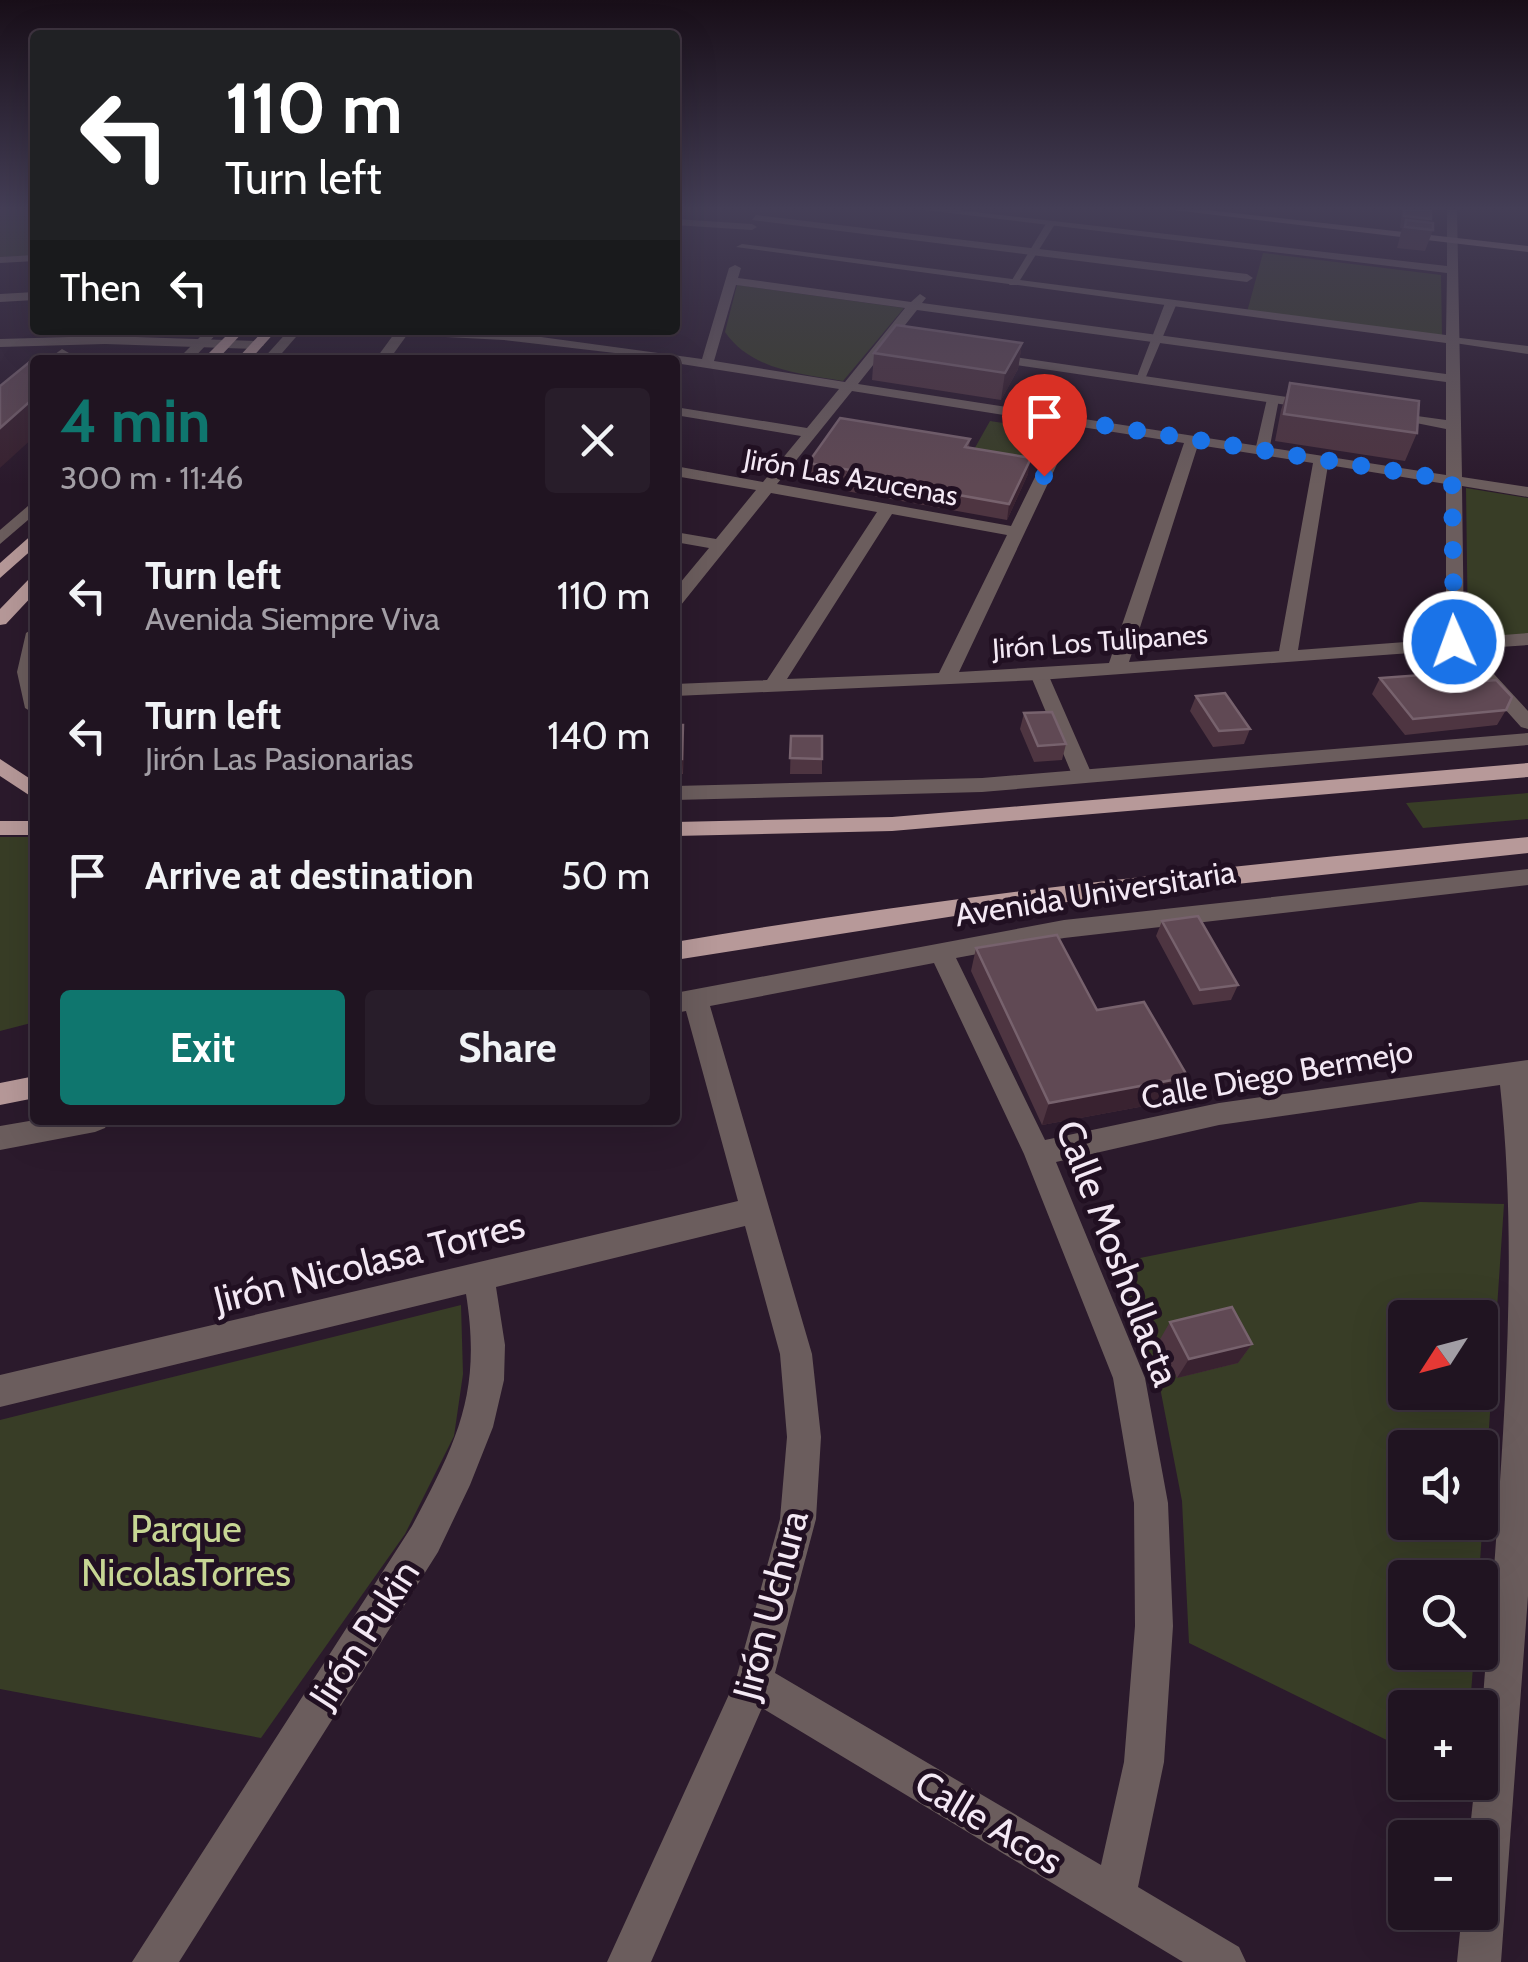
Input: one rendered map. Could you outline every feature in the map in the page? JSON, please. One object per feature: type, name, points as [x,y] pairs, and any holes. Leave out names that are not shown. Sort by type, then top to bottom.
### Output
[{"type":"main road","points":[[214,355],[234,335]]},
{"type":"main road","points":[[248,355],[266,335]]},
{"type":"main road","points":[[0,573],[30,542]]},
{"type":"main road","points":[[0,620],[30,588]]},
{"type":"main road","points":[[0,766],[30,788]]},
{"type":"main road","points":[[680,829],[892,824],[1528,770]]},
{"type":"main road","points":[[0,828],[30,828]]},
{"type":"main road","name":"Avenida Universitaria","points":[[680,951],[894,912],[1168,880],[1528,845]]},
{"type":"main road","points":[[0,1094],[30,1087]]},
{"type":"street","points":[[706,364],[726,340],[730,302]]},
{"type":"street","points":[[882,302],[1452,379]]},
{"type":"street","points":[[680,595],[917,302]]},
{"type":"street","points":[[1160,302],[1528,350]]},
{"type":"street","points":[[1236,312],[1239,302]]},
{"type":"street","points":[[1452,302],[1456,646],[1528,723]]},
{"type":"street","points":[[1138,379],[1171,303]]},
{"type":"street","points":[[189,355],[209,335]]},
{"type":"street","points":[[273,355],[291,335]]},
{"type":"street","points":[[519,335],[648,355]]},
{"type":"street","points":[[602,348],[608,335]]},
{"type":"street","points":[[726,340],[756,363],[795,378]]},
{"type":"street","points":[[0,343],[202,342],[281,346]]},
{"type":"street","points":[[884,342],[904,344]]},
{"type":"street","points":[[962,353],[1327,407]]},
{"type":"street","points":[[0,355],[30,356]]},
{"type":"street","points":[[680,360],[1528,492]]},
{"type":"street","points":[[1262,450],[1274,399]]},
{"type":"street","points":[[680,412],[810,433]]},
{"type":"street","points":[[1363,412],[1452,425]]},
{"type":"street","points":[[946,678],[1070,420]]},
{"type":"street","points":[[1116,668],[1192,440]]},
{"type":"street","points":[[1287,656],[1321,460]]},
{"type":"street","name":"Jirón Las Azucenas","points":[[680,472],[1018,532]]},
{"type":"street","points":[[773,686],[888,509]]},
{"type":"street","points":[[0,540],[30,510]]},
{"type":"street","points":[[680,538],[720,546]]},
{"type":"street","name":"Jirón Los Tulipanes","points":[[680,690],[1039,674],[1528,640]]},
{"type":"street","points":[[30,657],[30,686]]},
{"type":"street","points":[[1039,674],[1083,777]]},
{"type":"street","points":[[680,794],[982,786],[1528,739]]},
{"type":"street","name":"Avenida Universitaria","points":[[685,1001],[1064,928],[1528,876]]},
{"type":"street","name":"Calle Moshollacta","points":[[941,952],[1038,1154],[1129,1378],[1152,1503],[1154,1626],[1144,1762],[1116,1898]]},
{"type":"street","name":"Jirón Uchura","points":[[629,1962],[754,1682],[798,1519],[804,1437],[796,1354],[758,1210],[685,1001]]},
{"type":"street","points":[[1479,1962],[1515,1516],[1526,1211],[1520,1070]]},
{"type":"street","name":"Calle Diego Bermejo","points":[[1038,1154],[1219,1114],[1520,1070]]},
{"type":"street","points":[[0,1138],[69,1125]]},
{"type":"street","name":"Jirón Nicolasa Torres","points":[[0,1391],[758,1210]]},
{"type":"street","name":"Jirón Pukin","points":[[154,1962],[425,1539],[459,1472],[482,1412],[489,1355],[479,1277]]},
{"type":"street","name":"Calle Acos","points":[[754,1682],[1224,1962]]},
{"type":"green space","points":[[733,302],[857,302],[904,308],[843,381],[763,362],[748,355],[725,332]]},
{"type":"green space","points":[[1250,302],[1441,302],[1442,337],[1247,312]]},
{"type":"green space","points":[[990,421],[1042,429],[1021,471],[967,462]]},
{"type":"green space","points":[[1466,488],[1528,498],[1528,635],[1468,640]]},
{"type":"green space","points":[[1528,793],[1528,819],[1423,828],[1406,803]]},
{"type":"green space","points":[[0,837],[30,837],[30,1023],[0,1031]]},
{"type":"green space","points":[[1420,1202],[1504,1204],[1498,1300],[1388,1300],[1388,1410],[1490,1410],[1489,1430],[1388,1430],[1388,1540],[1481,1540],[1480,1560],[1388,1560],[1388,1670],[1473,1670],[1471,1690],[1388,1690],[1388,1741],[1189,1643],[1182,1501],[1157,1372],[1110,1264]]},
{"type":"green space","name":"Parque NicolasTorres","points":[[461,1305],[463,1374],[454,1436],[405,1534],[261,1738],[0,1689],[0,1420]]},
{"type":"building","points":[[896,325],[1022,343],[1005,373],[874,353]]},
{"type":"building","points":[[30,362],[30,401],[0,428],[0,386]]},
{"type":"building","points":[[1290,383],[1419,401],[1417,433],[1284,414]]},
{"type":"building","points":[[840,418],[970,439],[965,447],[1031,458],[1009,504],[847,475],[850,470],[808,463]]},
{"type":"building","points":[[1477,671],[1486,681],[1496,680],[1512,697],[1506,710],[1413,719],[1380,678]]},
{"type":"building","points":[[1225,693],[1250,729],[1219,731],[1196,696]]},
{"type":"building","points":[[1052,712],[1066,744],[1038,746],[1024,713]]},
{"type":"building","points":[[680,725],[683,725],[680,759]]},
{"type":"building","points":[[791,736],[822,736],[822,759],[790,758]]},
{"type":"building","points":[[1198,916],[1238,985],[1200,990],[1162,921]]},
{"type":"building","points":[[1057,935],[1097,1010],[1144,1002],[1188,1077],[1049,1103],[976,948]]},
{"type":"building","points":[[1232,1307],[1252,1344],[1189,1359],[1170,1322]]},
{"type":"route","points":[[1044,476],[1070,420],[1452,480],[1454,642]]}]
